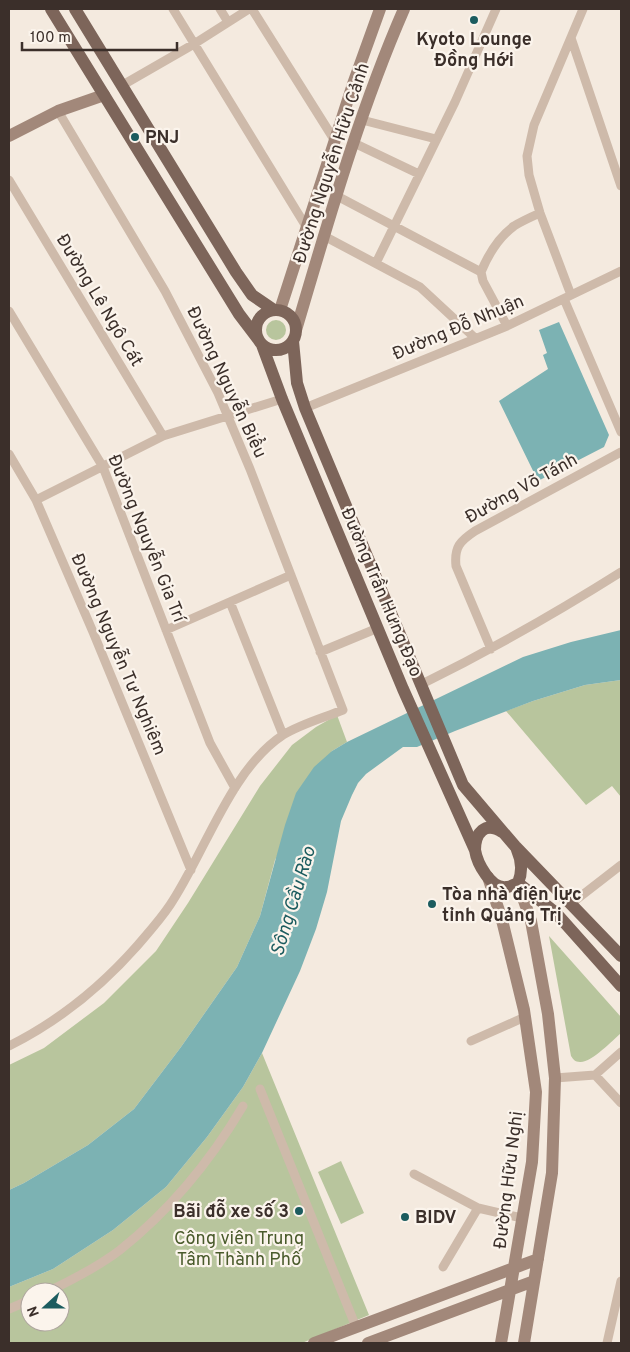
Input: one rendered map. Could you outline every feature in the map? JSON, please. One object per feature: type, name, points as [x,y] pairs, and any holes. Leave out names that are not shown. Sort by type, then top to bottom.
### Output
[{"type":"main road","name":"Đường Trần Hưng Đạo","points":[[51,9],[239,314],[260,342],[408,702],[475,850],[479,864],[488,876]]},
{"type":"main road","points":[[75,9],[236,272],[252,295],[292,317],[295,336],[290,345],[281,350],[271,350],[260,342],[256,329],[259,320],[265,313],[277,310]]},
{"type":"main road","name":"Đường Nguyễn Hữu Cảnh","points":[[277,310],[307,228],[367,43],[380,9]]},
{"type":"main road","name":"Đường Nguyễn Hữu Cảnh","points":[[295,336],[324,236],[354,143],[387,48],[404,9]]},
{"type":"main road","points":[[9,136],[58,111],[104,95],[121,86]]},
{"type":"main road","name":"Đường Trần Hưng Đạo","points":[[295,336],[298,383],[305,408],[441,736],[462,785],[504,833]]},
{"type":"main road","points":[[475,850],[476,839],[480,831],[497,828],[504,833],[621,956]]},
{"type":"main road","points":[[515,846],[522,868],[518,883],[531,921],[548,1014],[554,1078],[552,1173],[524,1343]]},
{"type":"main road","points":[[488,876],[493,882],[503,887],[508,888],[518,883]]},
{"type":"main road","name":"Đường Hữu Nghị","points":[[488,876],[502,920],[525,1018],[536,1092],[532,1162],[501,1343]]},
{"type":"main road","points":[[518,883],[556,913],[621,986]]},
{"type":"main road","points":[[314,1343],[538,1259]]},
{"type":"main road","points":[[368,1343],[534,1280]]},
{"type":"main road","points":[[356,1327],[362,1343]]},
{"type":"street","points":[[173,9],[307,228]]},
{"type":"street","points":[[220,9],[228,22]]},
{"type":"street","points":[[121,86],[250,9],[335,141]]},
{"type":"street","points":[[376,262],[496,9]]},
{"type":"street","points":[[583,9],[534,125],[527,156],[529,175],[540,213],[568,297],[621,432]]},
{"type":"street","points":[[571,38],[621,186]]},
{"type":"street","name":"Đường Nguyễn Biểu","points":[[58,111],[165,291],[218,393],[343,710],[283,735]]},
{"type":"street","points":[[362,120],[436,139]]},
{"type":"street","points":[[354,143],[419,174]]},
{"type":"street","name":"Đường Lê Ngô Cát","points":[[9,180],[164,436]]},
{"type":"street","points":[[337,196],[481,272]]},
{"type":"street","points":[[507,326],[483,282],[481,272],[488,254],[514,226],[540,213]]},
{"type":"street","points":[[324,236],[420,287],[475,338]]},
{"type":"street","name":"Đường Đỗ Nhuận","points":[[305,408],[507,326],[621,272]]},
{"type":"street","name":"Đường Nguyễn Gia Trí","points":[[9,311],[103,467],[210,743],[235,788]]},
{"type":"street","points":[[36,500],[164,436],[282,399]]},
{"type":"street","name":"Đường Võ Tánh","points":[[491,649],[456,566],[455,555],[460,542],[475,531],[621,452]]},
{"type":"street","name":"Đường Nguyễn Tư Nghiêm","points":[[9,454],[36,500],[97,641],[191,870]]},
{"type":"street","points":[[422,690],[563,609],[621,572]]},
{"type":"street","points":[[166,630],[291,575]]},
{"type":"street","points":[[9,1046],[41,1029],[75,1006],[116,969],[170,905],[235,788],[258,758],[283,735],[230,602]]},
{"type":"street","points":[[320,652],[378,628]]},
{"type":"street","points":[[572,904],[621,865]]},
{"type":"street","points":[[471,1041],[525,1018]]},
{"type":"street","points":[[554,1078],[595,1075],[621,1052]]},
{"type":"street","points":[[595,1075],[621,1104]]},
{"type":"street","points":[[260,1089],[356,1327]]},
{"type":"street","points":[[68,1282],[118,1251],[152,1223],[186,1186],[230,1128],[244,1106]]},
{"type":"street","points":[[414,1174],[478,1208],[522,1218]]},
{"type":"street","points":[[443,1268],[478,1208]]},
{"type":"street","points":[[607,1343],[621,1281]]},
{"type":"green space","points":[[276,320],[283,323],[286,330],[283,337],[276,340],[269,337],[266,330],[269,323]]},
{"type":"green space","points":[[621,680],[621,797],[612,786],[586,805],[506,711],[585,685]]},
{"type":"green space","points":[[337,715],[347,742],[332,751],[275,860],[260,916],[237,967],[181,1047],[134,1109],[88,1145],[9,1190],[9,1065],[44,1048],[104,1003],[156,951],[260,786],[292,745],[316,727]]},
{"type":"green space","points":[[549,936],[621,1017],[621,1033],[602,1050],[585,1061],[577,1061],[571,1056]]},
{"type":"green space","name":"Công viên Trung Tâm Thành Phố","points":[[262,1053],[369,1315],[302,1343],[9,1343],[9,1287],[20,1282],[20,1332],[70,1332],[70,1282],[21,1282],[53,1269],[113,1230],[166,1187],[207,1137],[243,1087]]},
{"type":"green space","points":[[341,1161],[364,1213],[341,1224],[318,1172]]},
{"type":"water","points":[[559,322],[609,435],[604,447],[538,481],[499,401],[548,369],[543,355],[547,353],[539,330]]},
{"type":"water","name":"Sông Cầu Rào","points":[[621,630],[621,680],[585,685],[533,701],[417,747],[403,747],[366,774],[358,783],[341,821],[327,892],[316,929],[300,971],[262,1053],[243,1087],[207,1137],[166,1187],[113,1230],[53,1269],[9,1287],[9,1190],[88,1145],[134,1109],[181,1047],[237,967],[260,916],[285,825],[296,793],[314,767],[332,751],[347,742],[523,657],[571,642]]},
{"type":"place","name":"Kyoto Lounge Đồng Hới","points":[[474,20]]},
{"type":"place","name":"PNJ","points":[[135,137]]},
{"type":"place","name":"Tòa nhà điện lực tỉnh Quảng Trị","points":[[432,904]]},
{"type":"place","name":"Bãi đỗ xe số 3","points":[[299,1211]]},
{"type":"place","name":"BIDV","points":[[405,1217]]}]
